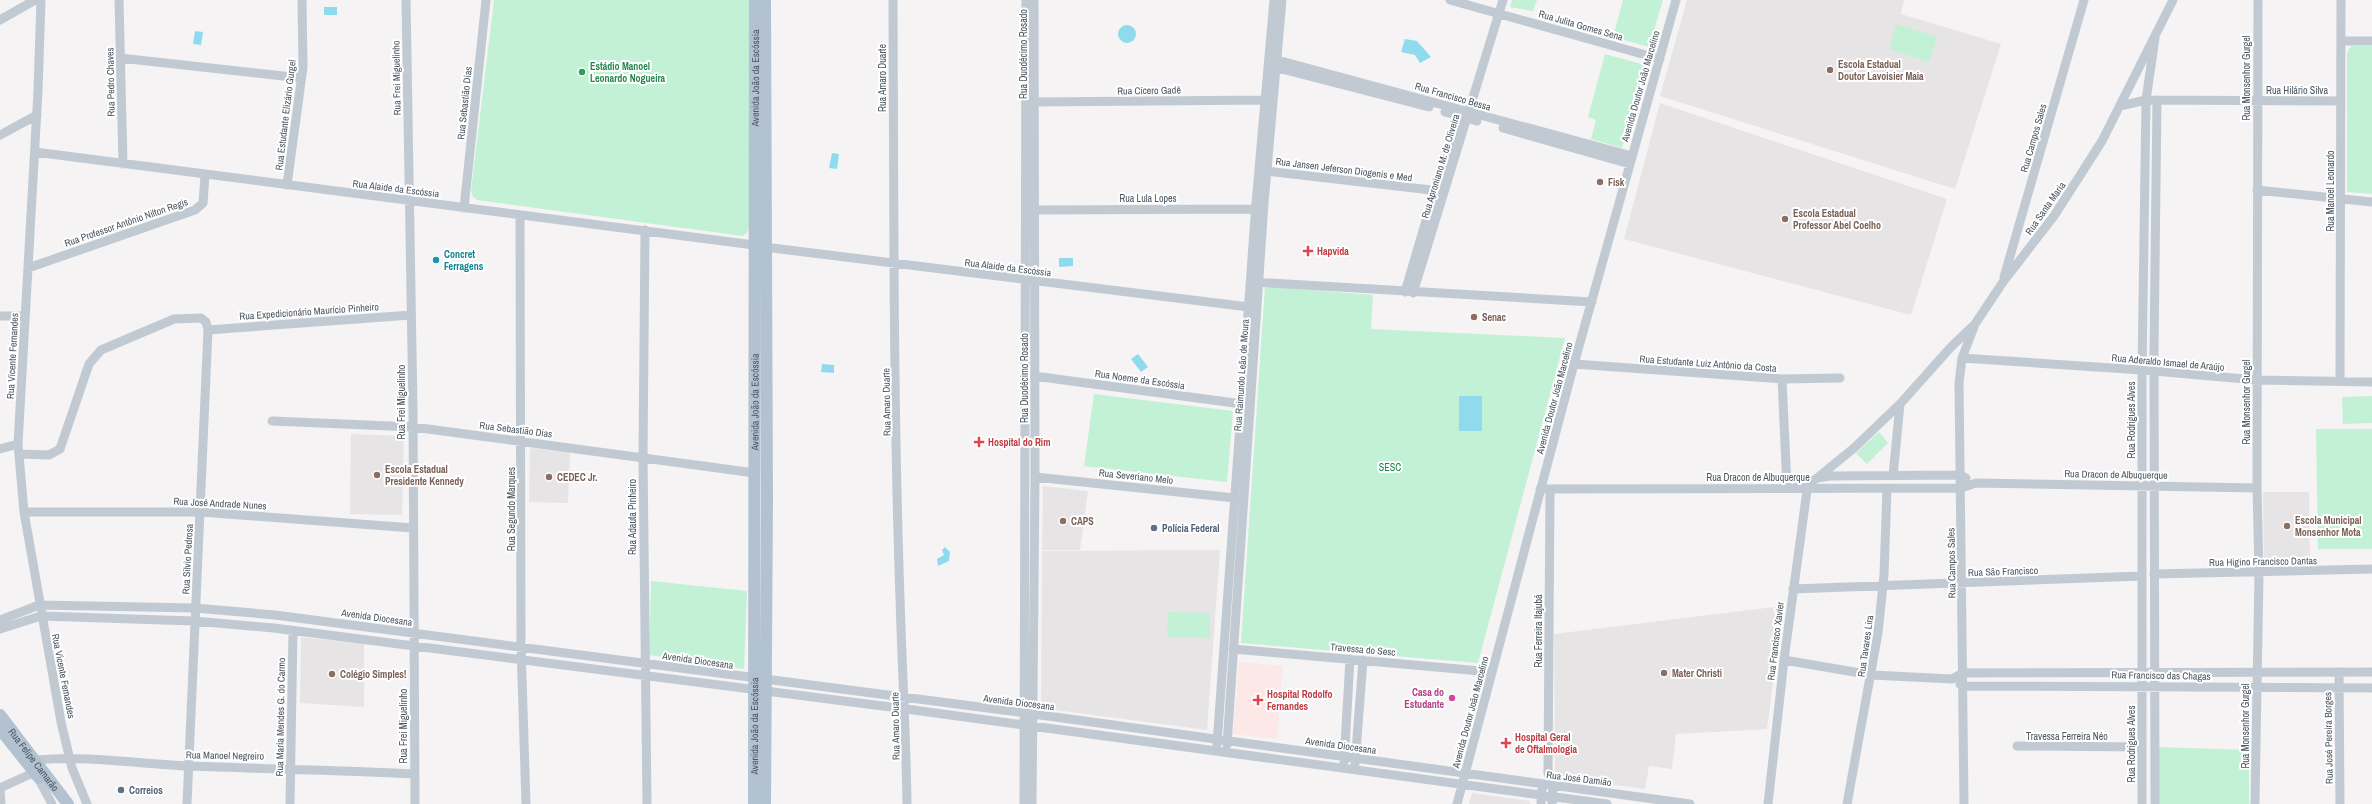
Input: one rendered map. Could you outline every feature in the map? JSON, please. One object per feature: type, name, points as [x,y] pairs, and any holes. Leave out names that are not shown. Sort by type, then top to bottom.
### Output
[{"type":"main road","name":"Avenida João da Escóssia","points":[[754,804],[760,685],[759,246],[755,0]]},
{"type":"main road","name":"Avenida João da Escóssia","points":[[765,0],[755,473],[760,685],[765,804]]},
{"type":"main road","name":"Rua Felipe Camarão","points":[[0,714],[36,766],[59,804]]},
{"type":"main road","name":"Rua Felipe Camarão","points":[[0,729],[36,766],[68,804]]},
{"type":"street","points":[[0,20],[35,0]]},
{"type":"street","name":"Rua Vicente Fernandes","points":[[41,0],[37,115],[18,444],[24,512],[41,616],[69,757]]},
{"type":"street","name":"Rua Pedro Chaves","points":[[119,0],[123,164]]},
{"type":"street","name":"Rua Estudante Elizário Gurgel","points":[[288,185],[303,67],[302,0]]},
{"type":"street","name":"Rua Frei Miguelinho","points":[[406,0],[413,427],[415,804]]},
{"type":"street","name":"Rua Sebastião Dias","points":[[464,208],[486,0]]},
{"type":"street","name":"Rua Amaro Duarte","points":[[893,0],[894,262],[900,598],[906,709],[907,804]]},
{"type":"street","name":"Rua Duodécimo Rosado","points":[[1026,0],[1029,714]]},
{"type":"street","name":"Rua Duodécimo Rosado","points":[[1024,804],[1029,714],[1035,476],[1035,282],[1033,210],[1034,0]]},
{"type":"street","name":"Rua Raimundo Leão de Moura","points":[[1260,209],[1266,171],[1274,0]]},
{"type":"street","name":"Rua Raimundo Leão de Moura","points":[[1221,752],[1228,741],[1254,282],[1260,209],[1265,100],[1282,0]]},
{"type":"street","name":"Rua Julita Gomes Sena","points":[[1450,0],[1660,59]]},
{"type":"street","name":"Rua Aproniano M. de Oliveira","points":[[1409,292],[1439,191],[1465,114],[1496,12],[1497,0]]},
{"type":"street","name":"Rua Aproniano M. de Oliveira","points":[[1496,12],[1503,0]]},
{"type":"street","name":"Avenida Doutor João Marcelino","points":[[1457,804],[1492,672],[1545,489],[1574,364],[1676,0]]},
{"type":"street","name":"Rua Campos Sales","points":[[2003,282],[2084,0]]},
{"type":"street","name":"Rua Santa Maria","points":[[1790,488],[1810,482],[1854,448],[1900,404],[1951,347],[1975,324],[2003,282],[2054,216],[2102,140],[2173,0]]},
{"type":"street","name":"Rua Monsenhor Gurgel","points":[[2256,804],[2256,673],[2259,573],[2257,488],[2258,0]]},
{"type":"street","name":"Rua Manoel Leonardo","points":[[2340,381],[2341,0]]},
{"type":"street","name":"Rua Rodrigues Alves","points":[[2142,804],[2142,370],[2146,100],[2155,38]]},
{"type":"street","points":[[2341,41],[2372,41]]},
{"type":"street","points":[[120,58],[301,78]]},
{"type":"street","name":"Rua Francisco Bessa","points":[[1272,62],[1631,160]]},
{"type":"street","name":"Rua Cícero Gadê","points":[[1034,102],[1265,100]]},
{"type":"street","name":"Rua Hilário Silva","points":[[2120,106],[2146,100],[2341,101]]},
{"type":"street","points":[[2155,804],[2154,371],[2158,100]]},
{"type":"street","points":[[0,136],[37,115]]},
{"type":"street","name":"Rua Alaide da Escóssia","points":[[35,152],[409,202],[894,262],[1026,281],[1249,307]]},
{"type":"street","name":"Rua Jansen Jeferson Diogenis e Med","points":[[1266,171],[1439,191]]},
{"type":"street","name":"Rua Professor Antônio Nilton Regis","points":[[28,268],[195,210],[203,203],[205,175]]},
{"type":"street","points":[[2257,190],[2372,202]]},
{"type":"street","name":"Rua Lula Lopes","points":[[1033,210],[1260,209]]},
{"type":"street","name":"Rua Segundo Marques","points":[[520,215],[522,441],[521,646],[526,804]]},
{"type":"street","name":"Rua Adauta Pinheiro","points":[[645,230],[643,456],[644,676],[647,804]]},
{"type":"street","points":[[1254,282],[1592,302]]},
{"type":"street","name":"Rua Raimundo Leão de Moura","points":[[1221,752],[1218,740],[1249,307],[1254,282]]},
{"type":"street","name":"Rua Expedicionário Maurício Pinheiro","points":[[208,330],[411,315]]},
{"type":"street","points":[[0,316],[25,316]]},
{"type":"street","points":[[19,454],[48,455],[60,450],[89,364],[101,350],[174,319],[201,318],[206,322],[208,330]]},
{"type":"street","name":"Rua Campos Sales","points":[[1964,804],[1964,686],[1959,383],[1962,358],[1975,324]]},
{"type":"street","name":"Rua Silvio Pedrosa","points":[[187,804],[208,330]]},
{"type":"street","name":"Rua Aderaldo Ismael de Araújo","points":[[1962,358],[2142,370],[2257,380],[2372,382]]},
{"type":"street","name":"Rua Estudante Luiz Antônio da Costa","points":[[1574,364],[1782,379],[1840,378]]},
{"type":"street","name":"Rua Noeme da Escóssia","points":[[1034,376],[1242,404]]},
{"type":"street","points":[[1782,379],[1790,488]]},
{"type":"street","points":[[1893,476],[1900,404]]},
{"type":"street","name":"Rua Sebastião Dias","points":[[272,421],[413,427],[643,456],[755,473]]},
{"type":"street","points":[[0,448],[18,444]]},
{"type":"street","name":"Rua Dracon de Albuquerque","points":[[1810,482],[1830,476],[1961,475],[1976,483]]},
{"type":"street","name":"Rua Severiano Melo","points":[[1035,476],[1235,498]]},
{"type":"street","name":"Rua Dracon de Albuquerque","points":[[1810,482],[1887,488],[1961,488],[1976,483],[2257,488]]},
{"type":"street","name":"Rua Francisco Xavier","points":[[1768,804],[1793,589],[1810,482]]},
{"type":"street","name":"Rua Dracon de Albuquerque","points":[[1545,489],[1790,488]]},
{"type":"street","name":"Rua Tavares Lira","points":[[1848,804],[1872,675],[1883,586],[1887,488]]},
{"type":"street","name":"Rua Ferreira Itajubá","points":[[1545,489],[1548,773],[1553,785],[1552,800]]},
{"type":"street","name":"Rua José Andrade Nunes","points":[[24,512],[201,512],[413,528]]},
{"type":"street","name":"Rua Higino Francisco Dantas","points":[[2154,574],[2259,573],[2372,569]]},
{"type":"street","name":"Rua São Francisco","points":[[1793,589],[2142,576]]},
{"type":"street","name":"Avenida Diocesana","points":[[0,620],[40,605],[195,608],[275,615],[414,634],[521,646],[644,664],[906,709],[1463,784]]},
{"type":"street","points":[[274,628],[275,615]]},
{"type":"street","name":"Avenida Diocesana","points":[[0,629],[41,616],[194,621],[274,628],[644,676],[905,698],[1465,773]]},
{"type":"street","name":"Rua Maria Mendes G. do Carmo","points":[[290,804],[293,631]]},
{"type":"street","name":"Travessa do Sesc","points":[[1233,649],[1492,672]]},
{"type":"street","points":[[1343,768],[1350,659]]},
{"type":"street","points":[[1355,770],[1363,660]]},
{"type":"street","points":[[1784,660],[1872,675],[1952,679],[1964,686]]},
{"type":"street","name":"Rua José Pereira Borges","points":[[2339,672],[2340,804]]},
{"type":"street","name":"Rua Francisco das Chagas","points":[[1952,679],[1963,673],[2372,672]]},
{"type":"street","name":"Rua Francisco das Chagas","points":[[1964,686],[2154,685],[2372,688]]},
{"type":"street","name":"Rua Duodécimo Rosado","points":[[1028,726],[1032,804]]},
{"type":"street","name":"Travessa Ferreira Néo","points":[[2017,746],[2142,747]]},
{"type":"street","points":[[69,757],[86,803]]},
{"type":"street","name":"Rua Manoel Negreiro","points":[[0,788],[36,766],[69,757],[189,766],[290,768],[414,774]]},
{"type":"street","name":"Rua Felipe Camarão","points":[[36,766],[52,804]]},
{"type":"street","name":"Rua José Damião","points":[[1465,773],[1690,804]]},
{"type":"street","name":"Rua Ferreira Itajubá","points":[[1541,800],[1543,784],[1548,773]]},
{"type":"street","points":[[1463,784],[1541,800],[1607,804]]},
{"type":"street","points":[[0,788],[1,804]]},
{"type":"shaded area","name":"Escola Estadual Doutor Lavoisier Maia","points":[[1687,0],[1904,0],[1901,14],[2001,44],[1955,189],[1660,96]]},
{"type":"shaded area","name":"Escola Estadual Professor Abel Coelho","points":[[1660,103],[1947,199],[1911,315],[1624,239]]},
{"type":"shaded area","name":"Escola Estadual Presidente Kennedy","points":[[351,434],[404,436],[402,515],[350,514]]},
{"type":"shaded area","name":"CEDEC Jr.","points":[[530,448],[570,452],[568,503],[529,502]]},
{"type":"shaded area","name":"CAPS","points":[[1043,486],[1088,491],[1080,550],[1042,550]]},
{"type":"shaded area","name":"Escola Municipal Monsenhor Mota","points":[[2263,492],[2309,492],[2310,560],[2264,560]]},
{"type":"shaded area","points":[[1220,550],[1207,730],[1041,708],[1042,551]]},
{"type":"shaded area","name":"Mater Christi","points":[[1783,606],[1767,729],[1676,734],[1672,769],[1649,766],[1645,789],[1555,777],[1554,634]]},
{"type":"shaded area","name":"Colégio Simples!","points":[[301,637],[364,644],[364,707],[300,703]]},
{"type":"shaded area","name":"Hospital Rodolfo Fernandes","points":[[1239,662],[1283,666],[1277,739],[1233,734]]},
{"type":"shaded area","points":[[1472,793],[1530,801],[1530,804],[1469,804]]},
{"type":"green space","points":[[494,0],[749,0],[749,224],[746,234],[743,236],[477,200],[473,197],[471,191]]},
{"type":"green space","points":[[1512,0],[1537,0],[1533,11],[1510,7]]},
{"type":"green space","points":[[1623,0],[1663,0],[1649,47],[1613,37]]},
{"type":"green space","points":[[1896,24],[1937,37],[1929,62],[1889,49]]},
{"type":"green space","points":[[2351,46],[2372,46],[2372,194],[2347,192],[2347,53]]},
{"type":"green space","points":[[1605,54],[1645,65],[1622,148],[1591,139],[1596,120],[1588,117]]},
{"type":"green space","name":"SESC","points":[[1265,286],[1373,295],[1371,329],[1565,338],[1478,663],[1241,643]]},
{"type":"green space","points":[[1094,394],[1233,411],[1227,482],[1084,466]]},
{"type":"green space","points":[[2372,396],[2372,423],[2343,424],[2342,397]]},
{"type":"green space","points":[[2316,429],[2372,429],[2372,549],[2318,549]]},
{"type":"green space","points":[[1879,432],[1888,443],[1867,464],[1856,453]]},
{"type":"green space","points":[[651,581],[747,591],[744,669],[649,655]]},
{"type":"green space","points":[[1168,612],[1210,613],[1210,638],[1167,637]]},
{"type":"green space","points":[[2158,747],[2249,750],[2249,804],[2157,804]]},
{"type":"water","points":[[324,7],[337,7],[337,15],[324,15]]},
{"type":"water","points":[[1127,25],[1133,28],[1136,34],[1133,40],[1127,43],[1121,40],[1118,34],[1121,28]]},
{"type":"water","points":[[195,31],[203,32],[201,45],[193,44]]},
{"type":"water","points":[[1405,39],[1417,41],[1431,57],[1420,63],[1415,55],[1401,52]]},
{"type":"water","points":[[832,153],[839,154],[837,169],[829,168]]},
{"type":"water","points":[[1059,258],[1073,258],[1073,266],[1059,267]]},
{"type":"water","points":[[1138,354],[1148,367],[1141,372],[1131,359]]},
{"type":"water","points":[[822,364],[834,365],[834,373],[821,372]]},
{"type":"water","points":[[1459,396],[1482,396],[1482,431],[1459,431]]},
{"type":"water","points":[[945,547],[950,552],[949,561],[938,566],[937,559],[944,555],[942,550]]},
{"type":"place","name":"Escola Estadual Doutor Lavoisier Maia","points":[[1830,70]]},
{"type":"place","name":"Estádio Manoel Leonardo Nogueira","points":[[582,72]]},
{"type":"place","name":"Fisk","points":[[1600,182]]},
{"type":"place","name":"Escola Estadual Professor Abel Coelho","points":[[1785,219]]},
{"type":"place","name":"Hapvida","points":[[1308,251]]},
{"type":"place","name":"Concret Ferragens","points":[[436,260]]},
{"type":"place","name":"Senac","points":[[1474,317]]},
{"type":"place","name":"Hospital do Rim","points":[[979,442]]},
{"type":"place","name":"Escola Estadual Presidente Kennedy","points":[[377,475]]},
{"type":"place","name":"CEDEC Jr.","points":[[549,477]]},
{"type":"place","name":"CAPS","points":[[1063,521]]},
{"type":"place","name":"Escola Municipal Monsenhor Mota","points":[[2287,526]]},
{"type":"place","name":"Polícia Federal","points":[[1154,528]]},
{"type":"place","name":"Mater Christi","points":[[1664,673]]},
{"type":"place","name":"Colégio Simples!","points":[[332,674]]},
{"type":"place","name":"Casa do Estudante","points":[[1452,698]]},
{"type":"place","name":"Hospital Rodolfo Fernandes","points":[[1258,700]]},
{"type":"place","name":"Hospital Geral de Oftalmologia","points":[[1506,743]]},
{"type":"place","name":"Correios","points":[[121,790]]}]
